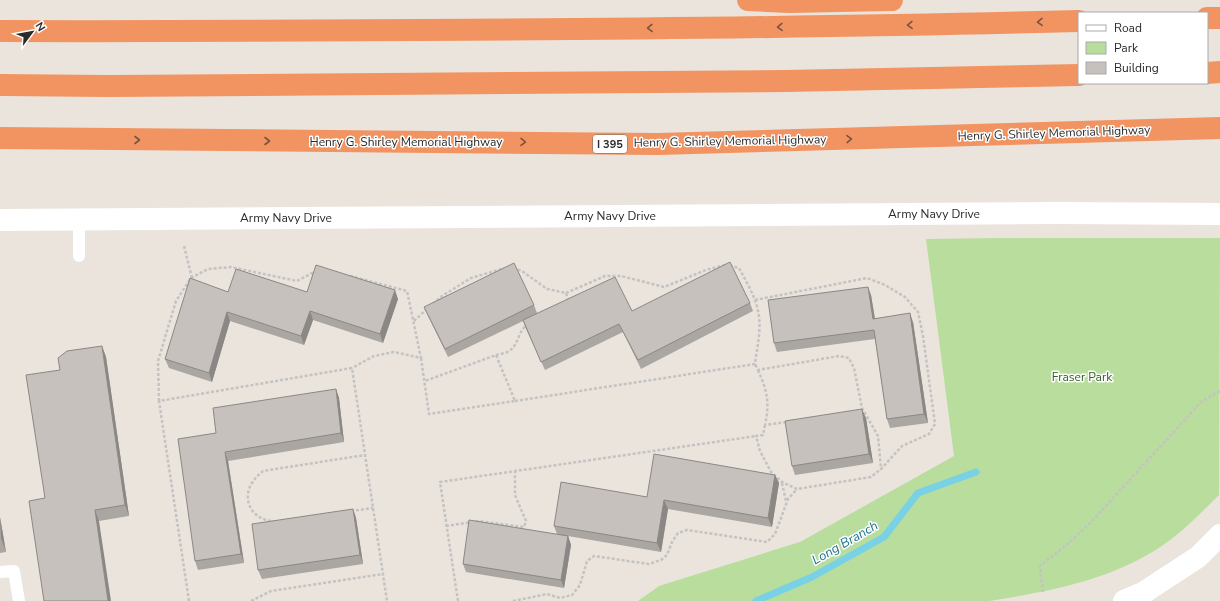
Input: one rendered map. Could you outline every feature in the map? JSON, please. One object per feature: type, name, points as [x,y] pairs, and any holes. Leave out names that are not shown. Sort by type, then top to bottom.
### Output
[{"type":"highway","points":[[748,0],[789,2],[892,0]]},
{"type":"highway","points":[[1208,18],[1220,18]]},
{"type":"highway","points":[[0,31],[197,32],[572,29],[1078,21]]},
{"type":"highway","points":[[1208,73],[1220,72]]},
{"type":"highway","points":[[0,85],[109,86],[786,81],[1078,75]]},
{"type":"highway","name":"Henry G. Shirley Memorial Highway","points":[[0,138],[658,144],[1220,128]]},
{"type":"highway","points":[[0,151],[104,140]]},
{"type":"street","name":"Army Navy Drive","points":[[0,220],[1051,213],[1220,214]]},
{"type":"street","points":[[1124,601],[1143,594],[1198,557],[1220,535]]},
{"type":"lane","points":[[79,219],[79,256]]},
{"type":"lane","points":[[0,572],[14,571],[19,601]]},
{"type":"path","points":[[184,246],[192,278]]},
{"type":"path","points":[[414,322],[442,296],[471,278],[509,267],[522,271],[547,288],[566,293],[605,276],[621,276],[664,287],[706,270],[726,265],[739,268],[755,300],[759,316],[760,328],[755,364],[766,389],[768,411],[763,435],[440,482],[458,601]]},
{"type":"path","points":[[189,601],[159,401],[158,361],[176,301],[192,278],[208,269],[231,267],[297,281],[322,268]]},
{"type":"path","points":[[343,274],[407,291],[422,358],[429,414],[755,364]]},
{"type":"path","points":[[755,300],[867,278],[886,285],[904,297],[918,312],[924,336],[935,424],[929,434],[902,446],[881,469],[871,477],[796,489],[782,482],[771,472],[760,451],[756,436]]},
{"type":"path","points":[[562,303],[568,300],[566,293]]},
{"type":"path","points":[[425,381],[510,351],[518,340],[523,327],[532,321]]},
{"type":"path","points":[[159,401],[352,368],[374,356],[394,352],[422,358]]},
{"type":"path","points":[[496,355],[514,401]]},
{"type":"path","points":[[758,370],[839,356],[849,358],[854,368],[862,408],[878,436],[881,469]]},
{"type":"path","points":[[352,368],[387,601]]},
{"type":"path","points":[[1043,592],[1040,566],[1070,543],[1094,520],[1201,402],[1220,391]]},
{"type":"path","points":[[856,412],[864,411]]},
{"type":"path","points":[[765,425],[788,422]]},
{"type":"path","points":[[275,521],[260,519],[252,511],[248,500],[249,489],[255,478],[263,471],[365,455]]},
{"type":"path","points":[[446,526],[478,520],[524,527],[526,521],[516,495],[515,471]]},
{"type":"path","points":[[782,482],[787,503]]},
{"type":"path","points":[[513,601],[547,594],[560,598],[572,595],[580,585],[587,561],[594,556],[649,564],[661,560],[667,555],[672,542],[678,533],[687,530],[767,542],[775,534],[787,503],[796,489]]},
{"type":"path","points":[[350,511],[373,508]]},
{"type":"path","points":[[251,601],[271,591],[383,574]]},
{"type":"green space","name":"Fraser Park","points":[[1220,238],[1219,495],[1194,520],[1167,542],[1128,565],[1109,573],[1070,585],[1030,594],[989,601],[638,601],[659,586],[800,542],[954,456],[926,239]]},
{"type":"building","points":[[730,262],[750,303],[638,360],[619,324],[541,362],[523,320],[615,277],[632,311]]},
{"type":"building","points":[[514,263],[534,305],[445,349],[424,307]]},
{"type":"building","points":[[316,265],[395,290],[380,334],[310,311],[301,336],[227,312],[209,373],[165,359],[190,278],[228,292],[236,269],[307,292]]},
{"type":"building","points":[[868,287],[873,319],[910,313],[924,414],[887,419],[874,330],[774,343],[768,300]]},
{"type":"building","points":[[102,346],[125,505],[95,510],[108,601],[44,601],[29,501],[45,498],[26,375],[60,370],[58,358],[67,351]]},
{"type":"building","points":[[336,389],[341,433],[225,452],[241,554],[195,561],[178,439],[216,433],[213,408]]},
{"type":"building","points":[[862,409],[869,454],[792,466],[785,421]]},
{"type":"building","points":[[654,454],[775,475],[768,518],[664,500],[657,543],[554,526],[561,482],[647,497]]},
{"type":"building","points":[[353,509],[360,555],[258,570],[252,524]]},
{"type":"building","points":[[469,520],[568,536],[561,580],[463,564]]},
{"type":"waterway","name":"Long Branch","points":[[756,601],[812,577],[884,537],[918,493],[976,472]]}]
